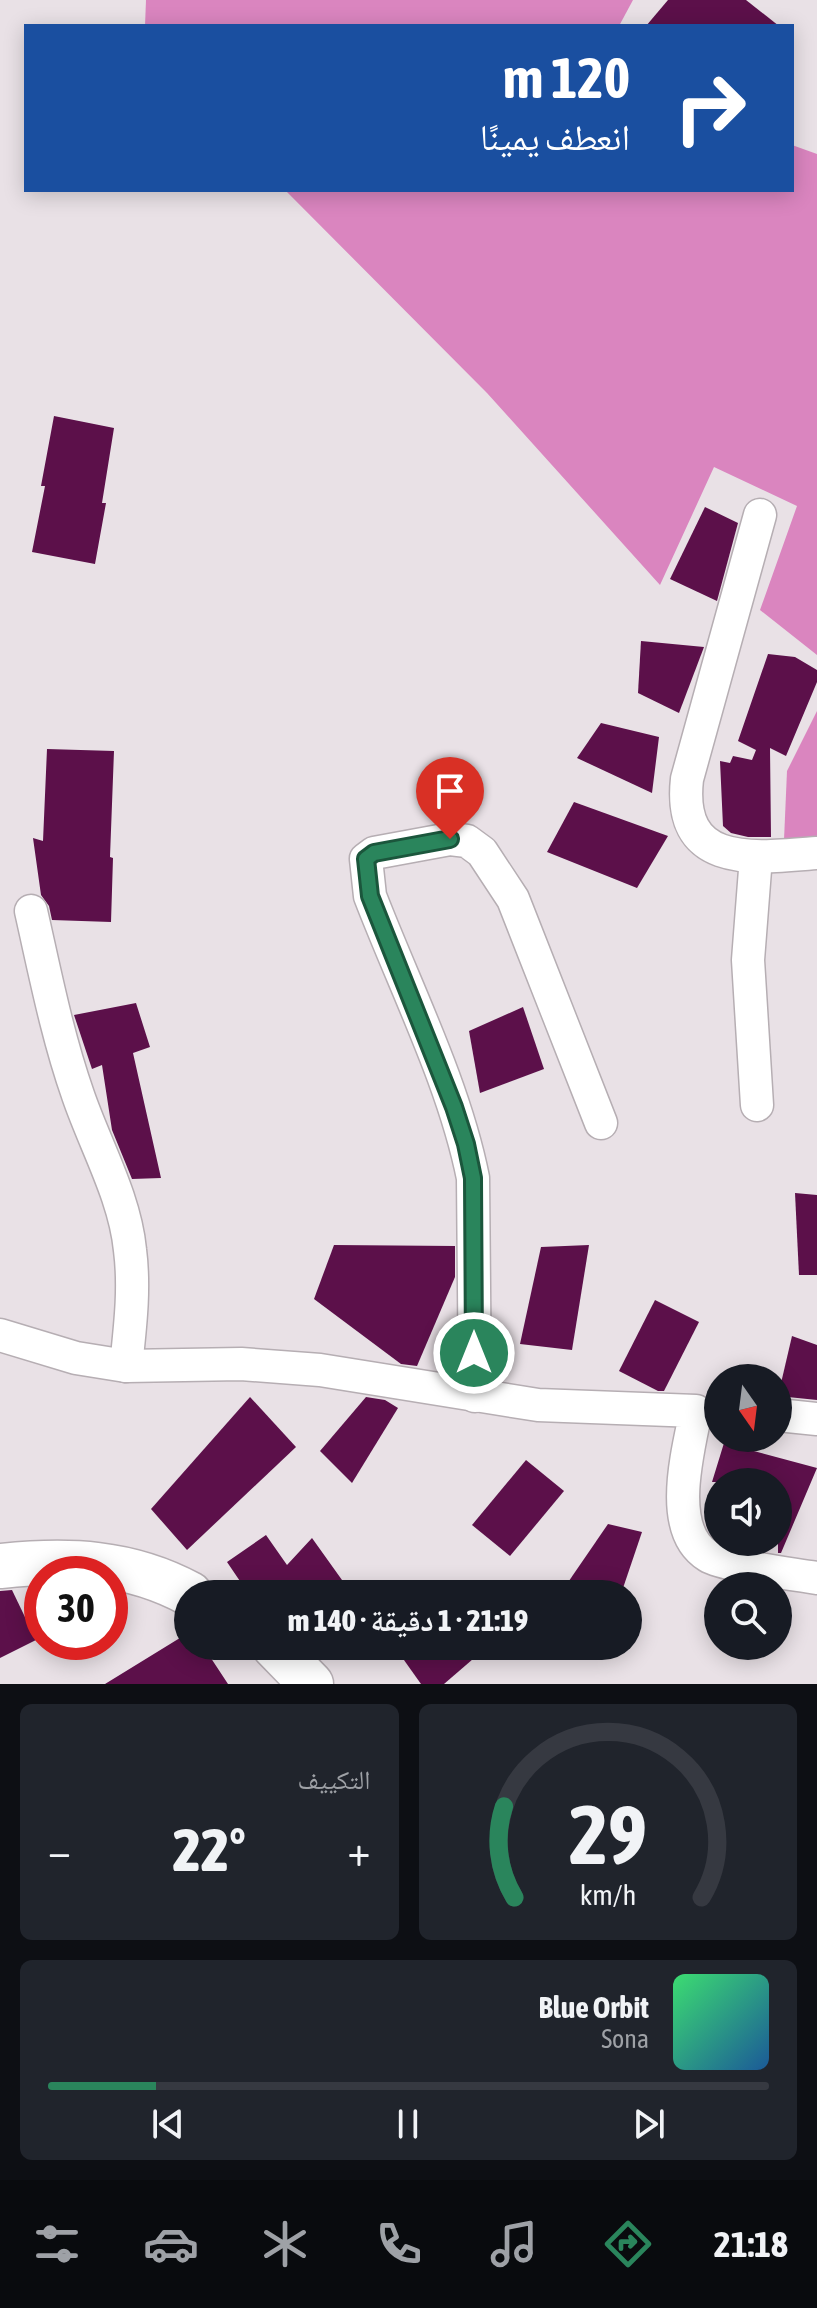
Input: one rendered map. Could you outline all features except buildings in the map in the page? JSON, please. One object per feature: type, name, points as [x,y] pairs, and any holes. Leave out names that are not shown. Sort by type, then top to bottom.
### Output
[{"type":"street","points":[[760,515],[687,779],[687,817],[701,840],[719,851],[756,857],[817,853]]},
{"type":"street","points":[[475,1396],[473,1178],[469,1155],[454,1107],[370,896],[366,859],[374,853],[450,839],[467,841],[482,852],[513,899],[601,1123]]},
{"type":"street","points":[[756,857],[748,960],[757,1105]]},
{"type":"street","points":[[31,911],[62,1043],[92,1136],[122,1214],[130,1249],[132,1288],[126,1366]]},
{"type":"street","points":[[0,1335],[76,1358],[126,1366],[241,1364],[320,1370],[538,1405],[704,1411]]},
{"type":"street","points":[[792,1416],[817,1419]]},
{"type":"street","points":[[704,1420],[685,1480],[683,1510],[688,1535],[710,1558],[817,1578]]},
{"type":"street","points":[[0,1566],[39,1562],[113,1565],[174,1586]]},
{"type":"street","points":[[288,1660],[311,1684]]},
{"type":"shaded area","points":[[146,0],[633,0],[620,24],[145,24]]},
{"type":"shaded area","points":[[794,146],[817,154],[817,655],[760,610],[797,506],[714,467],[660,585],[487,393],[287,192],[794,192]]},
{"type":"shaded area","points":[[817,711],[817,839],[784,840],[787,771]]},
{"type":"route","points":[[450,839],[374,853],[366,859],[366,870],[370,896],[466,1144],[473,1178],[474,1353]]}]
